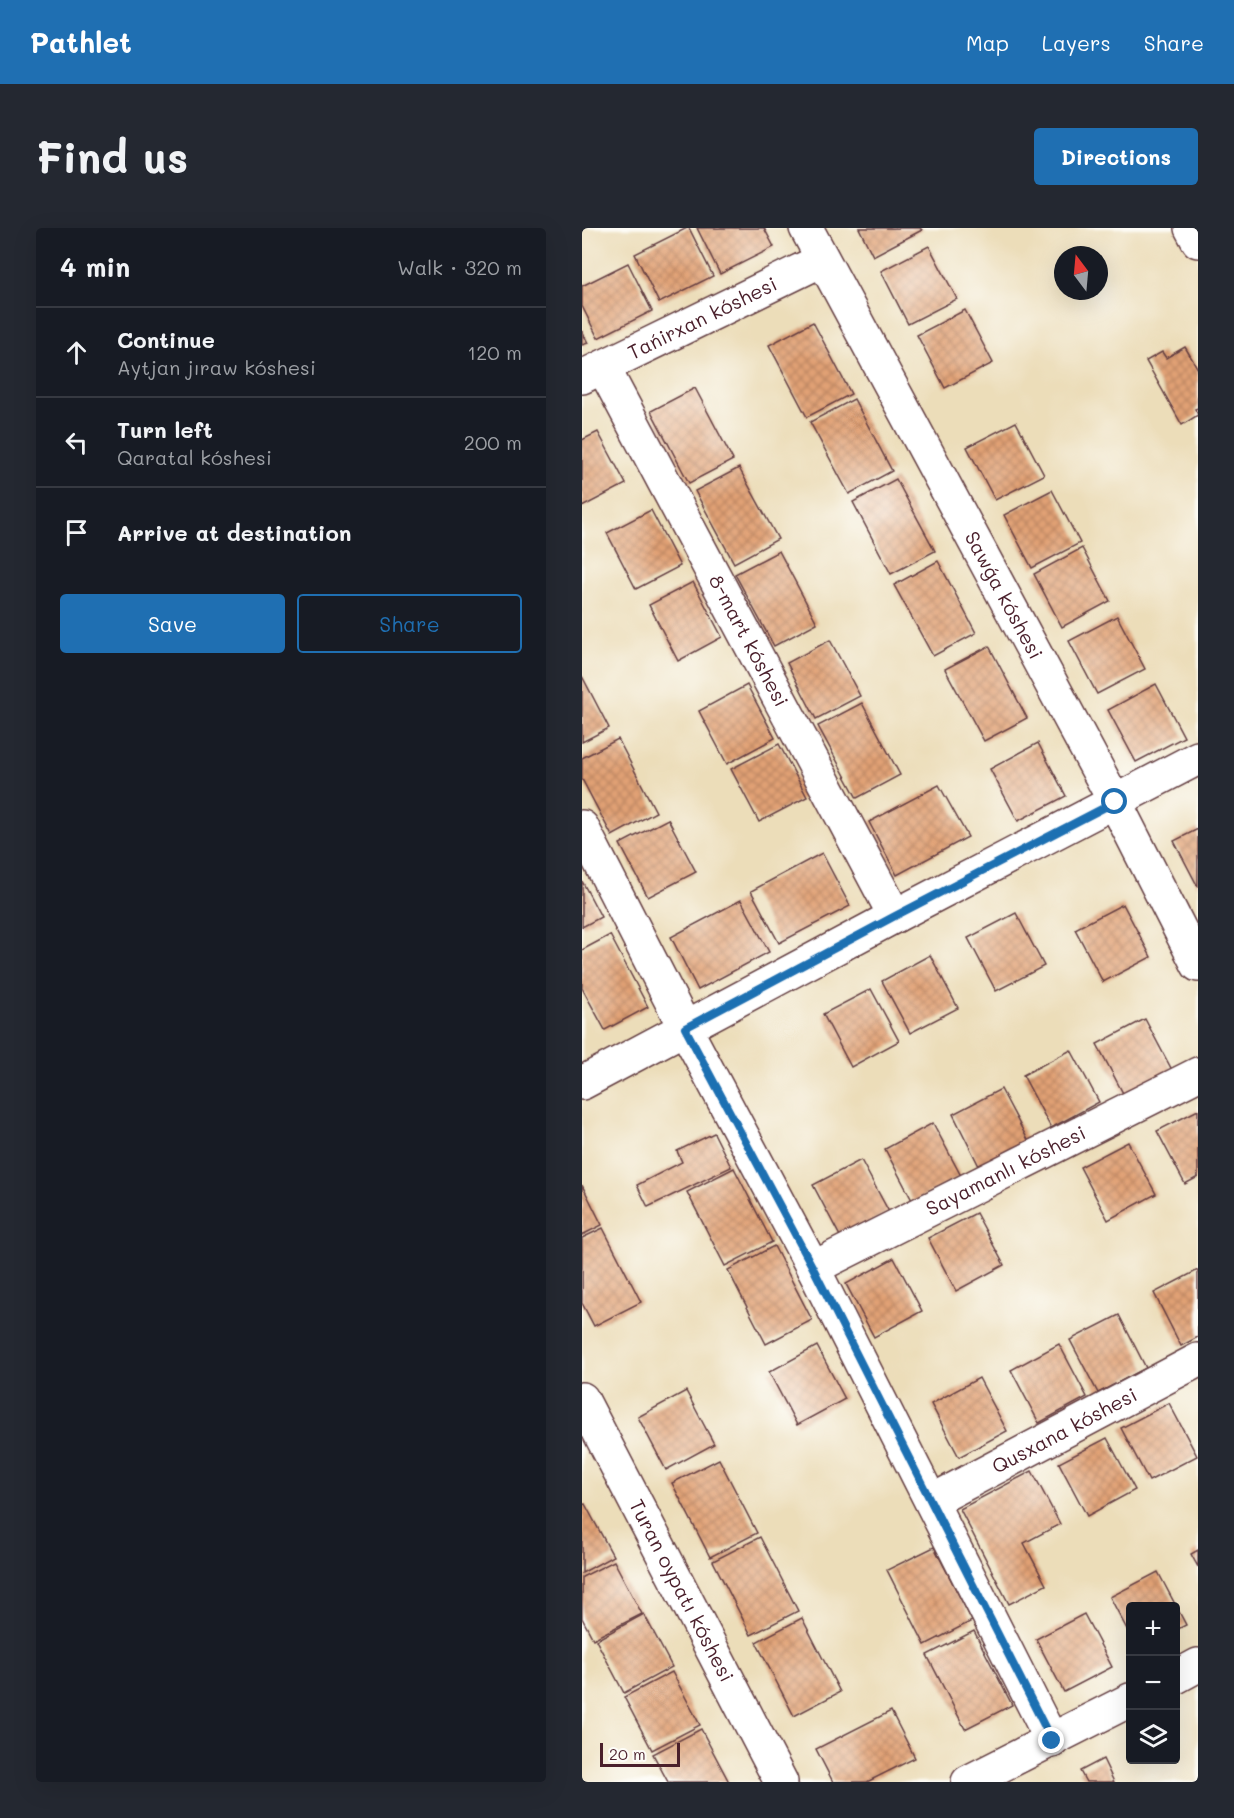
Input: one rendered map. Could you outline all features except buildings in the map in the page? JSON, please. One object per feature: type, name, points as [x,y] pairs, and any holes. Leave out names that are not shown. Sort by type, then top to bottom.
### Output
[{"type":"street","name":"Sawǵa kóshesi","points":[[806,228],[1115,802],[1198,965]]},
{"type":"street","points":[[1191,228],[1198,242]]},
{"type":"street","name":"Tańirxan kóshesi","points":[[592,372],[822,260]]},
{"type":"street","name":"8-mart kóshesi","points":[[592,372],[895,916]]},
{"type":"street","points":[[582,1083],[1198,758]]},
{"type":"street","points":[[582,827],[685,1028],[813,1268],[1052,1741]]},
{"type":"street","name":"Sayamanlı kóshesi","points":[[813,1268],[1198,1074]]},
{"type":"street","name":"Qusxana kóshesi","points":[[932,1501],[1198,1360]]},
{"type":"street","name":"Turan oypatı kóshesi","points":[[582,1399],[781,1782]]},
{"type":"street","points":[[1180,1675],[1198,1665]]},
{"type":"street","points":[[968,1782],[1126,1703]]},
{"type":"route","points":[[1052,1741],[813,1268],[685,1028],[1115,802]]}]
